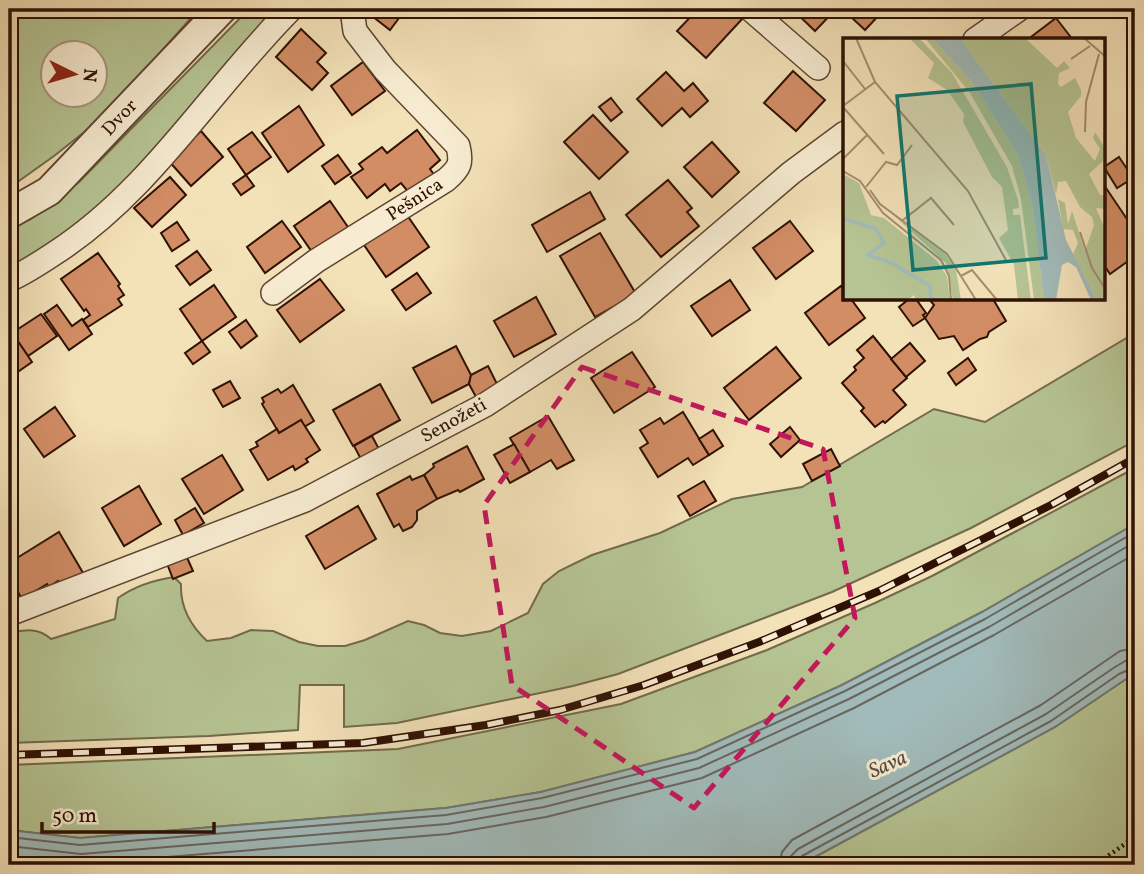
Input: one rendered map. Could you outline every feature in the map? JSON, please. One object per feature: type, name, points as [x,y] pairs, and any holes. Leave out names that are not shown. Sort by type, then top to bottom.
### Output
[{"type":"street","name":"Dvor","points":[[9,214],[49,191],[222,9]]},
{"type":"street","points":[[9,280],[83,235],[120,203],[291,9]]},
{"type":"street","name":"Pešnica","points":[[273,293],[316,261],[446,180],[458,170],[462,161],[458,146],[402,89],[355,31],[352,9]]},
{"type":"street","points":[[750,9],[818,68]]},
{"type":"street","points":[[978,38],[1019,9]]},
{"type":"street","name":"Senožeti","points":[[9,614],[305,500],[485,405],[632,309],[791,173],[843,134]]},
{"type":"path","points":[[1095,865],[1135,837]]},
{"type":"highlighted area","points":[[582,367],[823,449],[855,618],[694,808],[512,685],[484,505]]},
{"type":"green space","points":[[9,9],[199,9],[102,118],[9,188]]},
{"type":"green space","points":[[249,9],[279,9],[162,151],[86,218],[9,272],[9,229],[31,219],[79,182]]},
{"type":"green space","points":[[1135,333],[1135,441],[971,528],[832,592],[618,674],[397,723],[344,727],[344,685],[300,685],[298,730],[9,743],[9,633],[36,631],[51,639],[115,619],[118,598],[145,584],[174,577],[181,584],[182,600],[188,616],[207,641],[231,638],[251,630],[273,631],[299,642],[318,646],[345,646],[408,621],[440,633],[462,636],[491,631],[528,613],[543,584],[559,571],[592,555],[660,533],[732,499],[802,487],[934,409],[985,422]]},
{"type":"green space","points":[[1135,468],[1135,524],[982,612],[842,685],[695,752],[541,792],[446,808],[80,838],[9,830],[9,765],[398,749],[621,704],[767,650],[875,603],[932,576]]},
{"type":"green space","points":[[1135,673],[1135,865],[800,865],[1055,727]]},
{"type":"water","name":"Sava","points":[[1135,524],[1135,673],[1055,727],[800,865],[9,865],[9,830],[80,838],[446,808],[541,792],[695,752],[842,685],[982,612]]},
{"type":"building","points":[[363,9],[392,9],[390,11],[399,18],[390,30]]},
{"type":"building","points":[[698,9],[736,9],[744,17],[706,58],[677,31]]},
{"type":"building","points":[[792,9],[836,9],[815,31]]},
{"type":"building","points":[[859,9],[874,9],[880,14],[865,30],[851,17]]},
{"type":"building","points":[[1056,18],[1071,38],[1030,38]]},
{"type":"building","points":[[301,29],[326,53],[317,62],[328,73],[312,90],[276,57]]},
{"type":"building","points":[[363,62],[385,91],[352,115],[331,86]]},
{"type":"building","points":[[793,71],[825,100],[796,131],[764,103]]},
{"type":"building","points":[[666,72],[684,91],[693,83],[708,101],[690,117],[682,108],[662,126],[637,99]]},
{"type":"building","points":[[611,98],[622,112],[611,121],[599,107]]},
{"type":"building","points":[[299,106],[324,145],[288,172],[262,133]]},
{"type":"building","points":[[593,115],[628,152],[599,179],[564,142]]},
{"type":"building","points":[[417,130],[440,160],[430,169],[435,176],[410,194],[401,183],[390,191],[385,184],[367,198],[351,177],[363,169],[359,164],[382,147],[387,153]]},
{"type":"building","points":[[201,131],[223,157],[191,186],[168,160]]},
{"type":"building","points":[[252,132],[271,157],[246,175],[228,149]]},
{"type":"building","points":[[712,142],[739,172],[712,197],[684,167]]},
{"type":"building","points":[[338,155],[351,173],[335,184],[322,166]]},
{"type":"building","points":[[1119,157],[1133,178],[1117,188],[1106,166]]},
{"type":"building","points":[[246,175],[254,186],[241,195],[233,184]]},
{"type":"building","points":[[170,177],[186,195],[152,227],[134,208]]},
{"type":"building","points":[[668,180],[692,208],[687,212],[699,226],[661,257],[626,215]]},
{"type":"building","points":[[1106,188],[1135,231],[1135,256],[1110,274],[1106,268]]},
{"type":"building","points":[[590,192],[605,219],[547,252],[532,225]]},
{"type":"building","points":[[330,201],[350,230],[314,255],[294,226]]},
{"type":"building","points":[[407,215],[429,247],[386,277],[364,245]]},
{"type":"building","points":[[282,221],[301,247],[265,273],[247,247]]},
{"type":"building","points":[[790,221],[813,251],[776,279],[753,248]]},
{"type":"building","points":[[177,222],[189,240],[172,251],[161,233]]},
{"type":"building","points":[[600,233],[636,294],[595,317],[560,256]]},
{"type":"building","points":[[197,251],[211,270],[190,285],[176,266]]},
{"type":"building","points":[[98,253],[120,284],[118,286],[124,295],[118,299],[122,305],[88,327],[83,320],[90,315],[86,309],[84,311],[61,279]]},
{"type":"building","points":[[417,273],[431,293],[406,310],[392,290]]},
{"type":"building","points":[[320,279],[344,310],[300,342],[277,310]]},
{"type":"building","points":[[730,280],[750,310],[712,336],[691,306]]},
{"type":"building","points":[[214,285],[236,317],[202,341],[180,309]]},
{"type":"building","points":[[841,286],[843,301],[852,301],[865,318],[829,345],[805,313]]},
{"type":"building","points":[[536,297],[556,334],[514,357],[494,321]]},
{"type":"building","points":[[906,301],[917,301],[926,313],[923,315],[925,318],[913,326],[899,307]]},
{"type":"building","points":[[931,301],[994,301],[1006,321],[989,332],[987,337],[963,350],[954,336],[939,339],[925,318],[934,305]]},
{"type":"building","points":[[57,305],[72,326],[82,319],[92,334],[69,350],[44,314]]},
{"type":"building","points":[[41,314],[57,336],[28,356],[12,333]]},
{"type":"building","points":[[246,320],[257,336],[241,348],[229,332]]},
{"type":"building","points":[[9,328],[32,362],[9,378]]},
{"type":"building","points":[[873,336],[907,378],[893,390],[906,405],[885,423],[883,421],[875,427],[861,411],[864,408],[842,383],[864,358],[857,350]]},
{"type":"building","points":[[202,341],[210,352],[193,364],[185,353]]},
{"type":"building","points":[[910,343],[925,361],[906,377],[891,359]]},
{"type":"building","points":[[456,346],[471,375],[469,384],[432,403],[413,368]]},
{"type":"building","points":[[776,347],[801,378],[749,420],[724,388]]},
{"type":"building","points":[[632,352],[655,387],[614,413],[591,378]]},
{"type":"building","points":[[968,358],[976,370],[956,385],[948,373]]},
{"type":"building","points":[[488,366],[498,386],[476,397],[469,384],[471,375]]},
{"type":"building","points":[[230,381],[240,398],[223,407],[213,390]]},
{"type":"building","points":[[380,384],[400,420],[353,446],[333,410]]},
{"type":"building","points":[[293,385],[314,421],[304,427],[301,420],[279,433],[262,404],[262,398],[278,389],[281,393]]},
{"type":"building","points":[[55,407],[75,436],[44,457],[24,429]]},
{"type":"building","points":[[683,412],[709,455],[693,465],[688,458],[658,477],[640,448],[648,443],[640,430],[660,418],[664,424]]},
{"type":"building","points":[[548,416],[574,460],[557,469],[551,460],[530,472],[510,438]]},
{"type":"building","points":[[301,420],[320,450],[295,470],[293,466],[268,480],[250,450],[258,446],[256,442],[277,429],[279,433]]},
{"type":"building","points":[[790,427],[800,440],[781,457],[770,444]]},
{"type":"building","points":[[713,430],[723,446],[709,455],[699,439]]},
{"type":"building","points":[[372,436],[381,453],[363,463],[354,446]]},
{"type":"building","points":[[514,444],[530,472],[510,483],[494,455]]},
{"type":"building","points":[[467,446],[484,479],[460,492],[458,490],[437,499],[424,475],[434,467],[433,464]]},
{"type":"building","points":[[831,449],[840,466],[812,481],[803,464]]},
{"type":"building","points":[[222,455],[243,490],[204,514],[182,479]]},
{"type":"building","points":[[424,475],[437,499],[417,511],[417,520],[412,527],[403,531],[399,524],[394,527],[377,494],[410,476],[412,480]]},
{"type":"building","points":[[704,481],[716,501],[690,516],[678,496]]},
{"type":"building","points":[[139,486],[161,524],[124,546],[102,508]]},
{"type":"building","points":[[358,506],[376,539],[325,569],[306,536]]},
{"type":"building","points":[[195,508],[204,523],[183,535],[175,520]]},
{"type":"building","points":[[59,532],[86,578],[64,591],[58,581],[49,587],[47,584],[22,599],[9,576],[9,563]]},
{"type":"building","points":[[185,553],[193,571],[173,579],[166,561]]},
{"type":"railway","points":[[9,755],[363,743],[486,725],[560,710],[644,685],[759,642],[879,591],[1051,505],[1135,458]]}]
